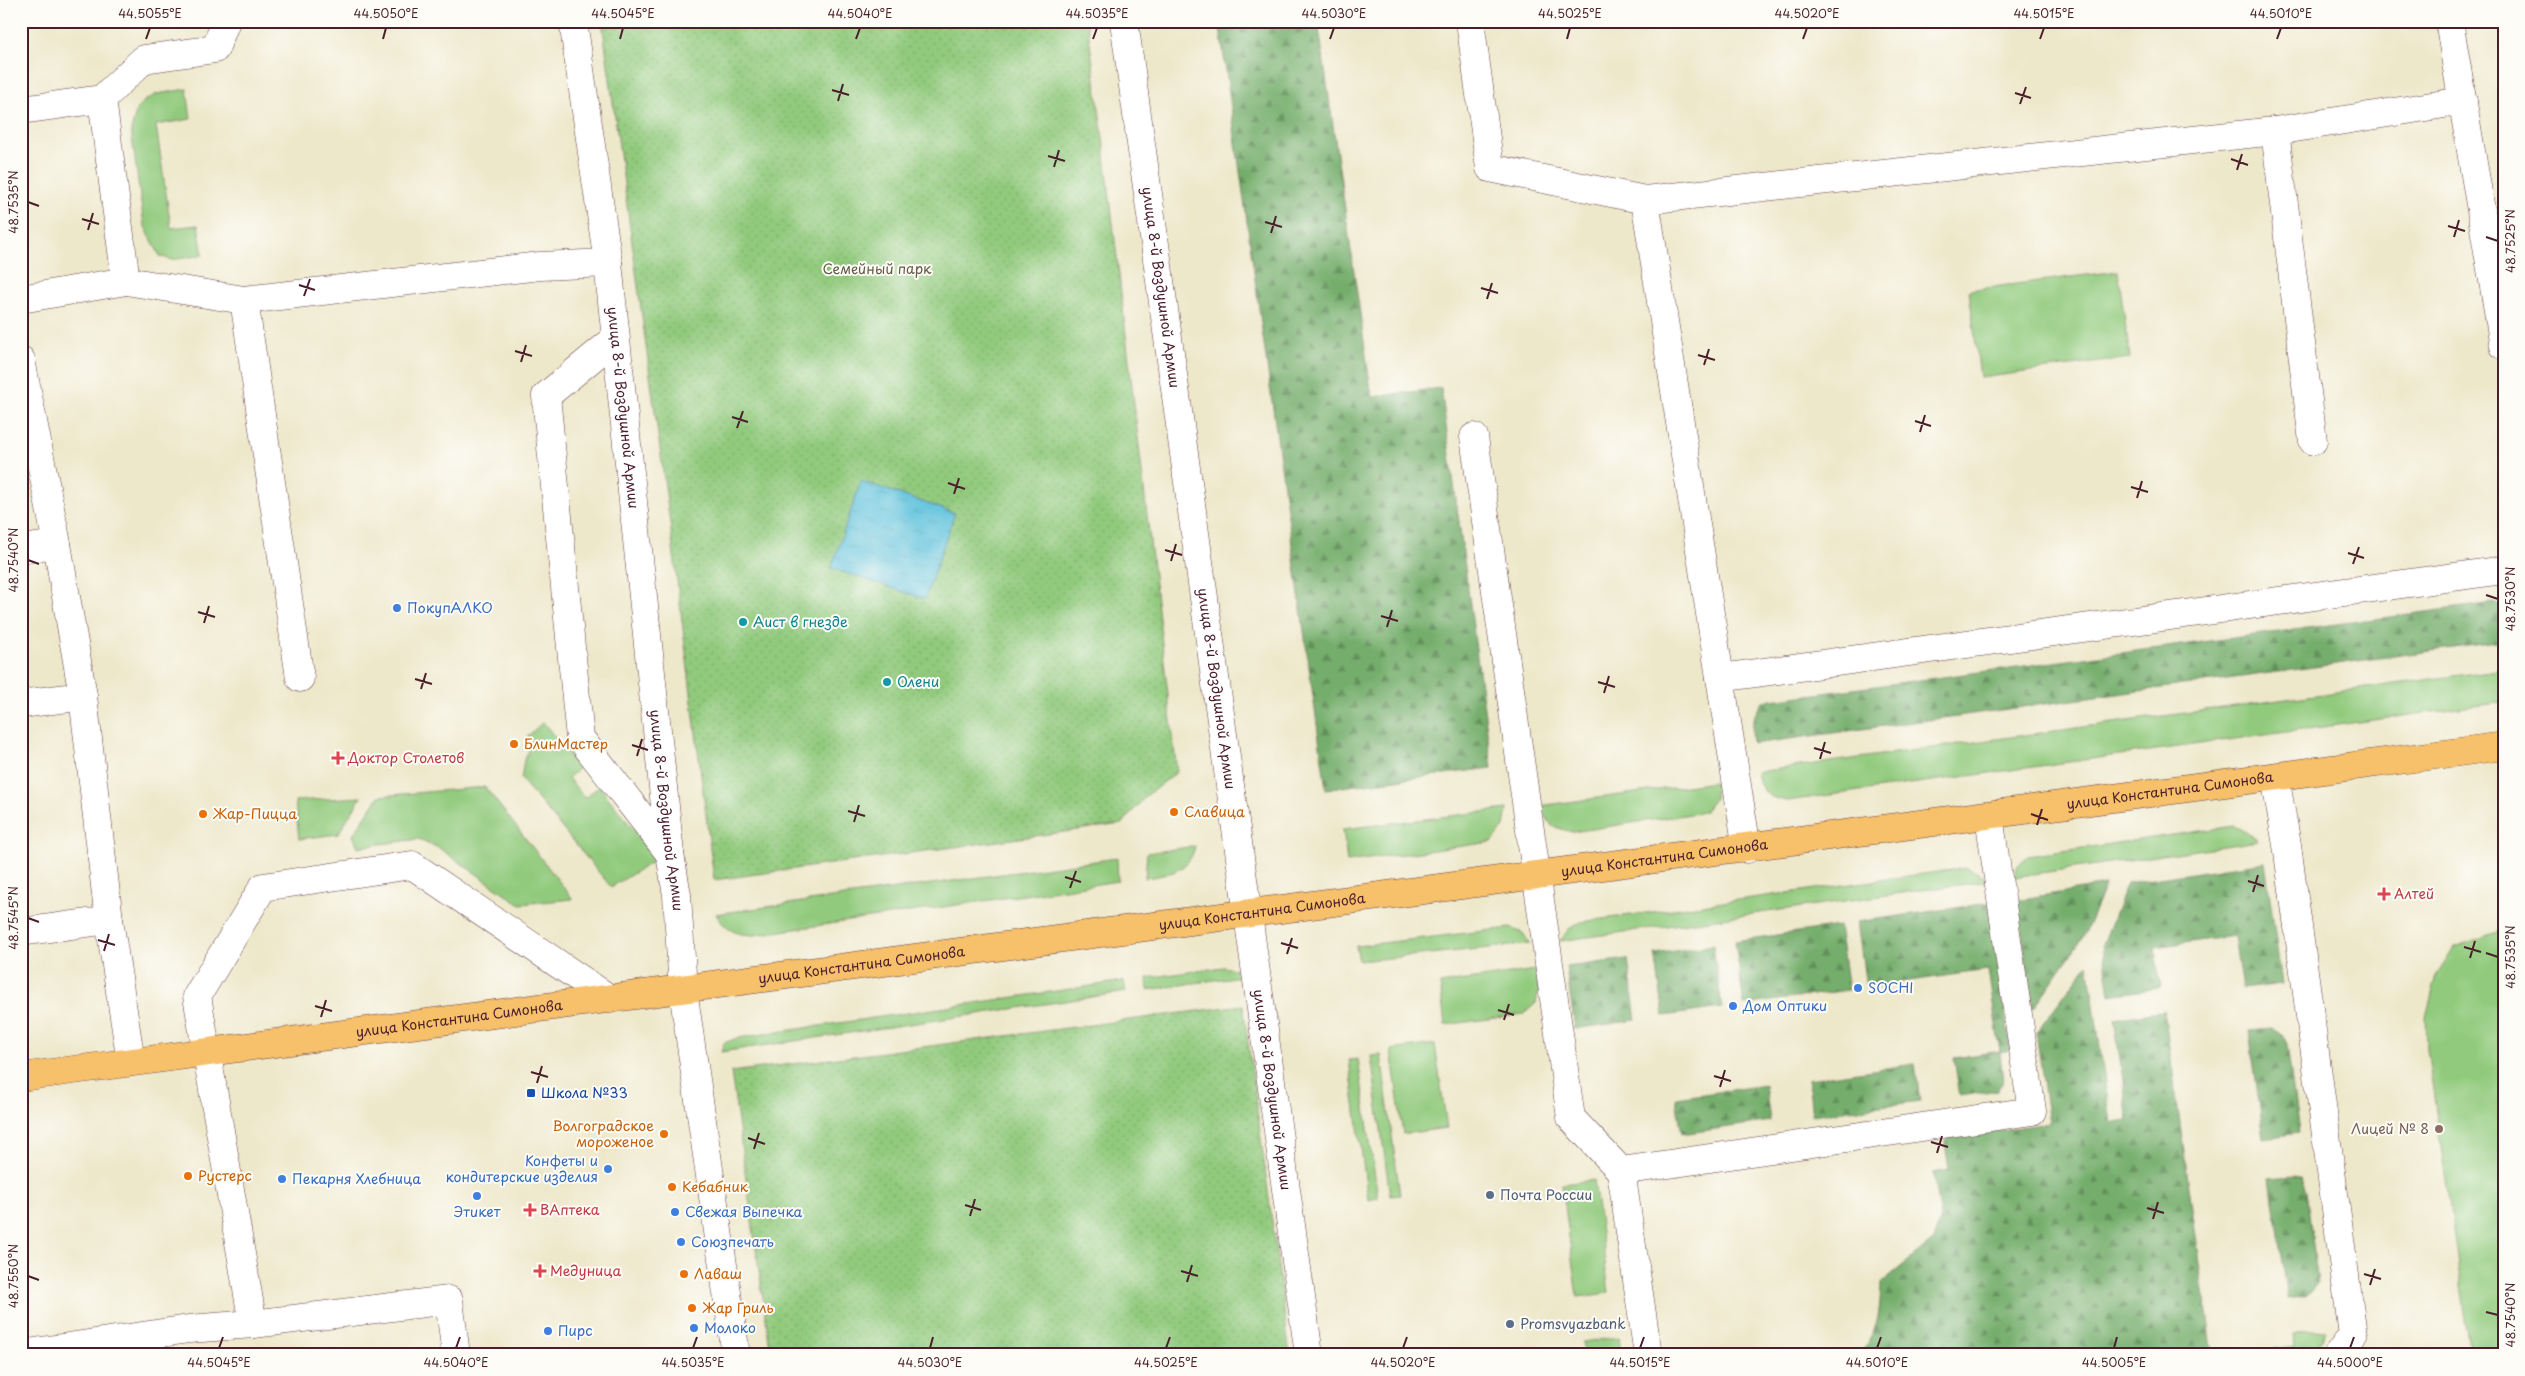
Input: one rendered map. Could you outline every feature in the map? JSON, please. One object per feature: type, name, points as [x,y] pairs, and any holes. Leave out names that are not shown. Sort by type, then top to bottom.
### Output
[{"type":"main road","name":"улица Константина Симонова","points":[[21,1077],[1537,877],[2504,746]]},
{"type":"street","points":[[21,110],[102,99],[144,59],[215,49],[226,21]]},
{"type":"street","name":"улица 8-й Воздушной Армии","points":[[572,21],[608,263],[670,854],[677,895],[683,990],[736,1355]]},
{"type":"street","name":"улица 8-й Воздушной Армии","points":[[1124,21],[1310,1355]]},
{"type":"street","points":[[1470,21],[1490,168],[1645,200],[2275,131],[2463,101]]},
{"type":"street","points":[[2449,21],[2504,346]]},
{"type":"street","points":[[102,99],[126,281]]},
{"type":"street","points":[[2275,131],[2312,441]]},
{"type":"street","points":[[1645,200],[1746,848]]},
{"type":"street","points":[[21,299],[126,281],[244,300],[540,266],[608,263]]},
{"type":"street","points":[[244,300],[300,678]]},
{"type":"street","points":[[615,339],[546,396],[580,738],[670,854]]},
{"type":"street","points":[[21,360],[57,544],[83,696],[109,920],[131,1062]]},
{"type":"street","points":[[1474,437],[1571,1118],[1621,1171],[1648,1355]]},
{"type":"street","points":[[21,548],[57,544]]},
{"type":"street","points":[[1720,678],[2504,570]]},
{"type":"street","points":[[21,704],[83,696]]},
{"type":"street","points":[[2275,777],[2287,845],[2353,1336],[2338,1355]]},
{"type":"street","points":[[1621,1171],[2032,1111],[1989,816]]},
{"type":"street","points":[[252,1324],[197,996],[263,887],[412,865],[610,999]]},
{"type":"street","points":[[21,932],[109,920]]},
{"type":"street","points":[[21,1354],[189,1329],[252,1324],[449,1300],[456,1355]]},
{"type":"green space","name":"Семейный парк","points":[[602,21],[1087,21],[1103,138],[1177,772],[1146,796],[1122,824],[714,880],[670,523]]},
{"type":"green space","points":[[1219,21],[1318,21],[1372,397],[1441,388],[1492,768],[1326,789]]},
{"type":"green space","points":[[187,89],[191,119],[156,125],[171,228],[198,225],[203,255],[171,260],[160,256],[144,225],[131,130],[137,109],[144,101],[157,94]]},
{"type":"green space","points":[[2118,271],[2130,358],[1980,378],[1969,290]]},
{"type":"green space","points":[[2493,603],[2504,607],[2504,641],[1753,744],[1753,721],[1764,701]]},
{"type":"green space","points":[[2504,669],[2504,702],[1787,801],[1769,796],[1760,785],[1757,772]]},
{"type":"green space","points":[[543,722],[579,768],[568,778],[585,798],[599,786],[657,859],[611,887],[521,779],[524,760],[531,746],[528,736]]},
{"type":"green space","points":[[1715,782],[1714,799],[1704,812],[1572,832],[1552,826],[1539,806]]},
{"type":"green space","points":[[485,787],[573,899],[520,904],[439,848],[419,839],[358,847],[353,835],[379,796]]},
{"type":"green space","points":[[361,797],[338,834],[299,839],[295,801]]},
{"type":"green space","points":[[1507,809],[1504,827],[1492,842],[1347,862],[1343,829]]},
{"type":"green space","points":[[2234,826],[2246,831],[2258,841],[2014,877],[2018,865],[2028,856]]},
{"type":"green space","points":[[1195,846],[1188,861],[1177,870],[1145,878],[1147,853]]},
{"type":"green space","points":[[1117,858],[1118,881],[755,935],[737,933],[727,928],[716,914]]},
{"type":"green space","points":[[2265,862],[2282,984],[2242,989],[2234,936],[2155,947],[2160,988],[2110,995],[2103,944],[2127,883]]},
{"type":"green space","points":[[1965,868],[1978,873],[1987,881],[1560,941],[1569,929],[1581,922]]},
{"type":"green space","points":[[2105,885],[2085,934],[2033,1009],[2017,900]]},
{"type":"green space","points":[[1989,903],[2011,1050],[2000,1052],[2003,1082],[1997,1090],[1960,1096],[1954,1058],[2000,1051],[1988,970],[1866,987],[1857,922]]},
{"type":"green space","points":[[1839,926],[1848,990],[1744,1005],[1735,941]]},
{"type":"green space","points":[[1510,928],[1523,933],[1530,944],[1359,961],[1356,946]]},
{"type":"green space","points":[[2504,930],[2504,1355],[2471,1355],[2427,1049],[2426,1017],[2437,974],[2454,947]]},
{"type":"green space","points":[[1713,945],[1722,1008],[1664,1016],[1655,954]]},
{"type":"green space","points":[[1628,959],[1636,1020],[1575,1029],[1566,967]]},
{"type":"green space","points":[[2088,964],[2111,1123],[2129,1121],[2114,1019],[2164,1011],[2213,1355],[1855,1355],[1869,1341],[1874,1332],[1879,1313],[1881,1283],[1934,1240],[1940,1218],[1933,1173],[1949,1170],[1945,1143],[1949,1137],[2049,1123],[2036,1032]]},
{"type":"green space","points":[[1223,967],[1238,970],[1241,976],[1148,990],[1147,978]]},
{"type":"green space","points":[[1536,970],[1539,990],[1536,1003],[1524,1014],[1445,1025],[1440,984]]},
{"type":"green space","points":[[1124,981],[1126,992],[721,1052],[724,1043],[737,1038]]},
{"type":"green space","points":[[1243,1005],[1290,1355],[771,1355],[731,1072]]},
{"type":"green space","points":[[2272,1029],[2282,1035],[2287,1045],[2299,1133],[2264,1138],[2249,1031]]},
{"type":"green space","points":[[1435,1044],[1447,1128],[1403,1134],[1391,1050]]},
{"type":"green space","points":[[1381,1055],[1400,1195],[1390,1196],[1371,1056]]},
{"type":"green space","points":[[1358,1059],[1378,1198],[1368,1200],[1349,1060]]},
{"type":"green space","points":[[1915,1064],[1920,1101],[1812,1115],[1808,1079]]},
{"type":"green space","points":[[1765,1085],[1770,1121],[1682,1134],[1676,1098]]},
{"type":"green space","points":[[2300,1177],[2306,1191],[2318,1283],[2310,1294],[2287,1299],[2270,1178]]},
{"type":"green space","points":[[1594,1180],[1609,1293],[1577,1297],[1562,1184]]},
{"type":"green space","points":[[2326,1329],[2323,1340],[2311,1355],[2236,1355],[2294,1346],[2293,1334]]},
{"type":"green space","points":[[1619,1337],[1621,1355],[1584,1355],[1582,1342]]},
{"type":"water","points":[[861,481],[955,513],[925,599],[831,568]]},
{"type":"place","name":"ПокупАЛКО","points":[[397,608]]},
{"type":"place","name":"Аист в гнезде","points":[[743,622]]},
{"type":"place","name":"Олени","points":[[887,682]]},
{"type":"place","name":"БлинМастер","points":[[514,744]]},
{"type":"place","name":"Доктор Столетов","points":[[338,758]]},
{"type":"place","name":"Славица","points":[[1174,812]]},
{"type":"place","name":"Жар-Пицца","points":[[203,814]]},
{"type":"place","name":"Алтей","points":[[2384,894]]},
{"type":"place","name":"SOCHI","points":[[1858,988]]},
{"type":"place","name":"Дом Оптики","points":[[1733,1006]]},
{"type":"place","name":"Школа №33","points":[[531,1093]]},
{"type":"place","name":"Лицей № 8","points":[[2439,1129]]},
{"type":"place","name":"Волгоградское мороженое","points":[[664,1134]]},
{"type":"place","name":"Конфеты и кондитерские изделия","points":[[608,1169]]},
{"type":"place","name":"Рустерс","points":[[188,1176]]},
{"type":"place","name":"Пекарня Хлебница","points":[[282,1179]]},
{"type":"place","name":"Кебабник","points":[[672,1187]]},
{"type":"place","name":"Почта России","points":[[1490,1195]]},
{"type":"place","name":"Этикет","points":[[477,1196]]},
{"type":"place","name":"BАптека","points":[[530,1210]]},
{"type":"place","name":"Свежая Выпечка","points":[[675,1212]]},
{"type":"place","name":"Союзпечать","points":[[681,1242]]},
{"type":"place","name":"Медуница","points":[[540,1271]]},
{"type":"place","name":"Лаваш","points":[[684,1274]]},
{"type":"place","name":"Жар Гриль","points":[[692,1308]]},
{"type":"place","name":"Promsvyazbank","points":[[1510,1324]]},
{"type":"place","name":"Молоко","points":[[694,1328]]},
{"type":"place","name":"Пирс","points":[[548,1331]]}]
